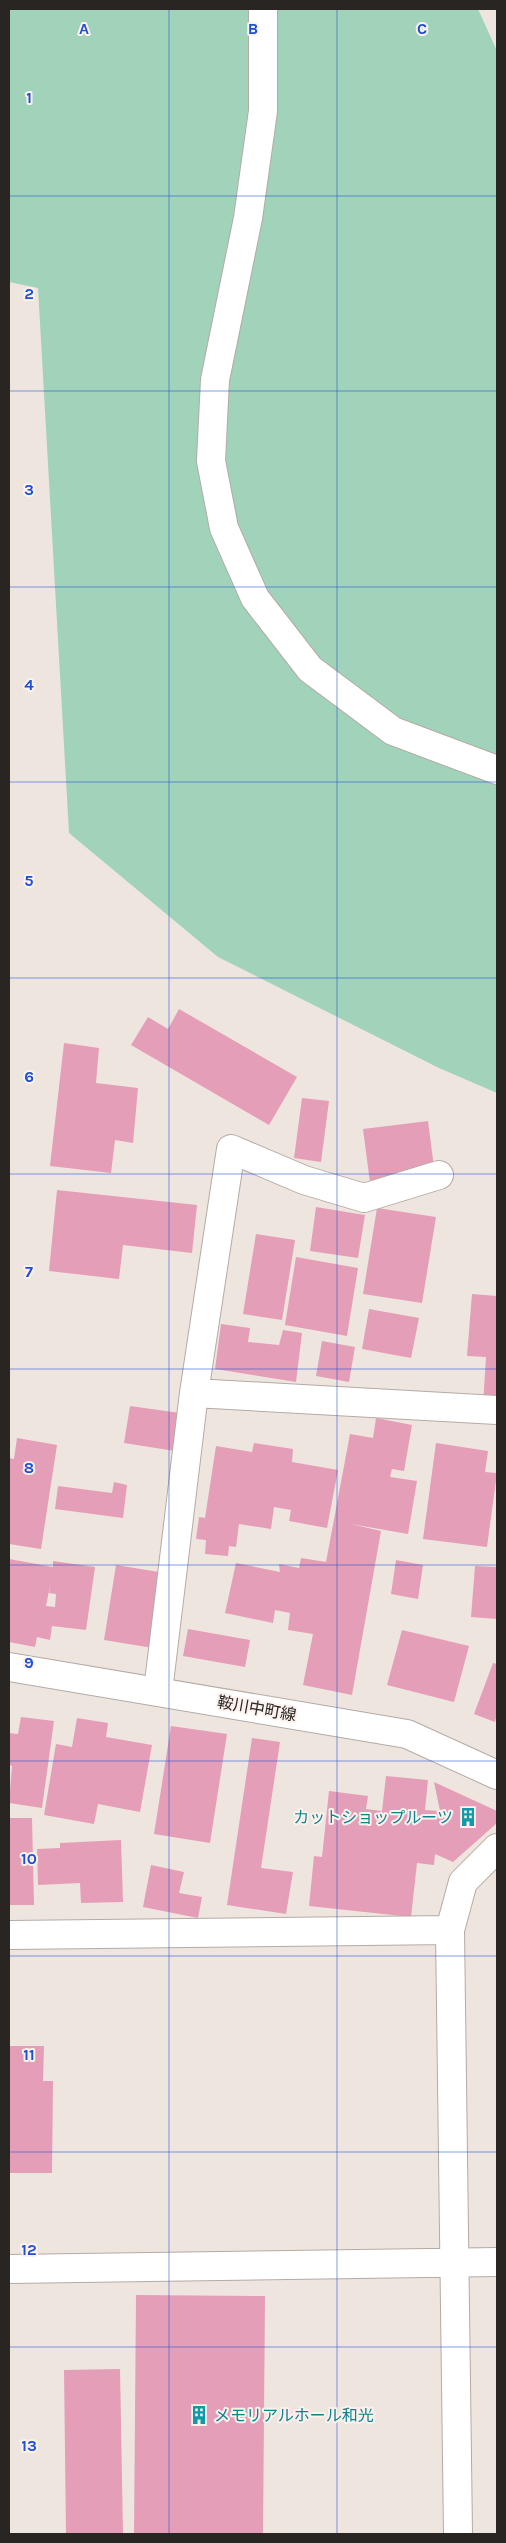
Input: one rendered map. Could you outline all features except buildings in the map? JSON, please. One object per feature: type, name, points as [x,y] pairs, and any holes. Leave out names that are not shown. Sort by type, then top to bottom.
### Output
[{"type":"street","points":[[263,9],[262,121],[248,218],[215,380],[211,461],[224,528],[254,598],[310,669],[393,731],[497,770]]},
{"type":"street","points":[[158,1691],[194,1393],[231,1149],[304,1180],[364,1198],[439,1175]]},
{"type":"street","points":[[194,1393],[497,1410]]},
{"type":"street","name":"鞍川中町線","points":[[9,1667],[407,1734],[497,1775]]},
{"type":"street","points":[[458,2534],[450,1930],[463,1882],[497,1848]]},
{"type":"street","points":[[9,1935],[450,1930]]},
{"type":"street","points":[[9,2269],[497,2262]]},
{"type":"green space","points":[[9,9],[478,9],[497,51],[497,1093],[439,1068],[218,957],[69,833],[38,288],[9,282]]},
{"type":"place","name":"カットショップルーツ","points":[[468,1817]]},
{"type":"place","name":"メモリアルホール和光","points":[[199,2415]]}]
